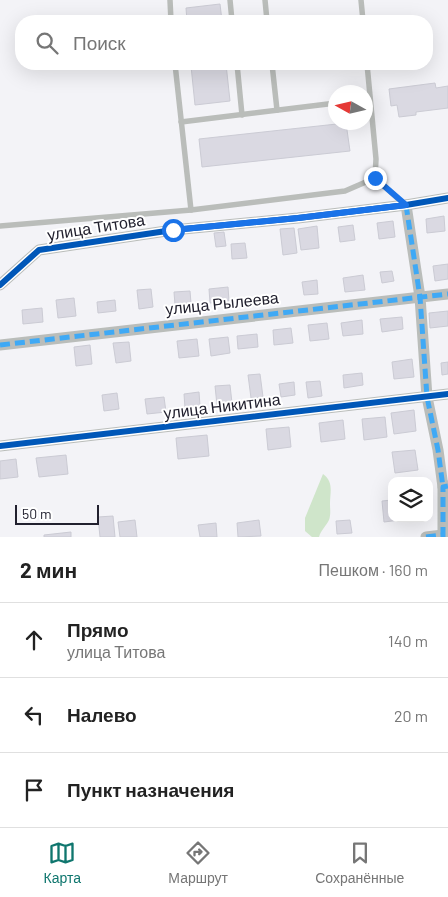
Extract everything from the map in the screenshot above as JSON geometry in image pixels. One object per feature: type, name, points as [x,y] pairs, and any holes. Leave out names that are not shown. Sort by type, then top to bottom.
[{"type":"street","name":"улица Титова","points":[[0,285],[39,250],[173,230],[298,218],[448,198]]},
{"type":"street","points":[[406,205],[420,297],[427,397],[445,487],[443,536],[426,537]]},
{"type":"street","name":"улица Рылеева","points":[[0,345],[448,294]]},
{"type":"street","name":"улица Никитина","points":[[0,446],[81,435],[448,394]]},
{"type":"lane","points":[[170,0],[171,15]]},
{"type":"lane","points":[[230,0],[231,15]]},
{"type":"lane","points":[[265,0],[266,15]]},
{"type":"lane","points":[[361,0],[362,15]]},
{"type":"lane","points":[[175,70],[191,210]]},
{"type":"lane","points":[[237,70],[242,115]]},
{"type":"lane","points":[[273,70],[277,110]]},
{"type":"lane","points":[[367,70],[368,85]]},
{"type":"lane","points":[[181,122],[328,104]]},
{"type":"lane","points":[[372,130],[376,159],[375,178]]},
{"type":"lane","points":[[375,178],[406,205]]},
{"type":"lane","points":[[0,226],[191,210],[345,190],[375,178]]},
{"type":"green space","points":[[323,474],[330,484],[330,516],[319,537],[312,537],[305,531],[305,518]]},
{"type":"building","points":[[220,4],[221,15],[187,15],[186,8]]},
{"type":"building","points":[[191,70],[227,70],[230,101],[195,105]]},
{"type":"building","points":[[435,83],[436,88],[448,86],[448,108],[416,112],[416,115],[399,117],[397,105],[391,106],[389,89]]},
{"type":"building","points":[[328,125],[328,130],[347,130],[350,151],[202,167],[199,139]]},
{"type":"building","points":[[444,216],[445,231],[427,233],[426,219]]},
{"type":"building","points":[[393,221],[395,237],[379,239],[377,223]]},
{"type":"building","points":[[353,225],[355,240],[340,242],[338,227]]},
{"type":"building","points":[[317,226],[319,248],[301,250],[298,229]]},
{"type":"building","points":[[294,228],[297,253],[283,255],[280,229]]},
{"type":"building","points":[[224,232],[226,246],[216,247],[214,233]]},
{"type":"building","points":[[245,243],[247,258],[232,259],[231,244]]},
{"type":"building","points":[[448,264],[448,279],[435,281],[433,266]]},
{"type":"building","points":[[392,271],[394,281],[382,283],[380,272]]},
{"type":"building","points":[[363,275],[365,290],[345,292],[343,278]]},
{"type":"building","points":[[317,280],[318,294],[304,295],[302,282]]},
{"type":"building","points":[[228,287],[229,301],[210,303],[209,289]]},
{"type":"building","points":[[151,289],[153,307],[139,309],[137,290]]},
{"type":"building","points":[[190,291],[191,303],[175,305],[174,292]]},
{"type":"building","points":[[74,298],[76,316],[58,318],[56,300]]},
{"type":"building","points":[[115,300],[116,311],[98,313],[97,302]]},
{"type":"building","points":[[42,308],[43,322],[23,324],[22,310]]},
{"type":"building","points":[[448,311],[448,326],[430,328],[429,313]]},
{"type":"building","points":[[402,317],[403,329],[382,332],[380,319]]},
{"type":"building","points":[[362,320],[363,334],[343,336],[341,323]]},
{"type":"building","points":[[327,323],[329,339],[310,341],[308,325]]},
{"type":"building","points":[[291,328],[293,343],[274,345],[273,330]]},
{"type":"building","points":[[257,334],[258,347],[238,349],[237,336]]},
{"type":"building","points":[[228,337],[230,353],[211,356],[209,339]]},
{"type":"building","points":[[197,339],[199,356],[179,358],[177,341]]},
{"type":"building","points":[[129,342],[131,361],[116,363],[113,343]]},
{"type":"building","points":[[90,345],[92,364],[76,366],[74,347]]},
{"type":"building","points":[[412,359],[414,377],[394,379],[392,362]]},
{"type":"building","points":[[448,362],[448,374],[442,375],[441,363]]},
{"type":"building","points":[[362,373],[363,385],[344,388],[343,375]]},
{"type":"building","points":[[260,374],[263,397],[251,398],[248,375]]},
{"type":"building","points":[[320,381],[322,396],[308,398],[306,382]]},
{"type":"building","points":[[294,382],[295,395],[281,397],[279,384]]},
{"type":"building","points":[[230,385],[232,403],[217,405],[215,386]]},
{"type":"building","points":[[199,392],[200,406],[185,408],[184,394]]},
{"type":"building","points":[[117,393],[119,409],[104,411],[102,395]]},
{"type":"building","points":[[164,397],[166,412],[147,414],[145,399]]},
{"type":"building","points":[[414,410],[416,431],[394,434],[391,413]]},
{"type":"building","points":[[385,417],[387,437],[364,440],[362,419]]},
{"type":"building","points":[[343,420],[345,439],[321,442],[319,423]]},
{"type":"building","points":[[289,427],[291,447],[268,450],[266,429]]},
{"type":"building","points":[[207,435],[209,456],[178,459],[176,438]]},
{"type":"building","points":[[415,450],[418,470],[395,473],[392,452]]},
{"type":"building","points":[[66,455],[68,474],[39,477],[36,458]]},
{"type":"building","points":[[16,459],[18,477],[0,479],[0,461]]},
{"type":"building","points":[[388,500],[388,522],[384,522],[382,501]]},
{"type":"building","points":[[113,516],[115,537],[100,537],[98,517]]},
{"type":"building","points":[[135,520],[137,537],[120,537],[118,522]]},
{"type":"building","points":[[259,520],[261,536],[238,537],[237,523]]},
{"type":"building","points":[[350,520],[352,533],[337,534],[336,521]]},
{"type":"building","points":[[216,523],[217,537],[200,537],[198,525]]},
{"type":"building","points":[[71,532],[71,537],[44,537],[44,535]]},
{"type":"marked path","points":[[406,205],[420,297],[427,397],[438,450],[443,487]]},
{"type":"marked path","points":[[0,345],[448,294]]},
{"type":"marked path","points":[[443,537],[443,487],[448,486]]},
{"type":"marked path","points":[[426,537],[443,535]]},
{"type":"cycle path","points":[[0,285],[39,250],[173,230],[298,218],[448,198]]},
{"type":"cycle path","points":[[0,446],[448,394]]},
{"type":"route","points":[[173,230],[406,205],[375,178]]}]
